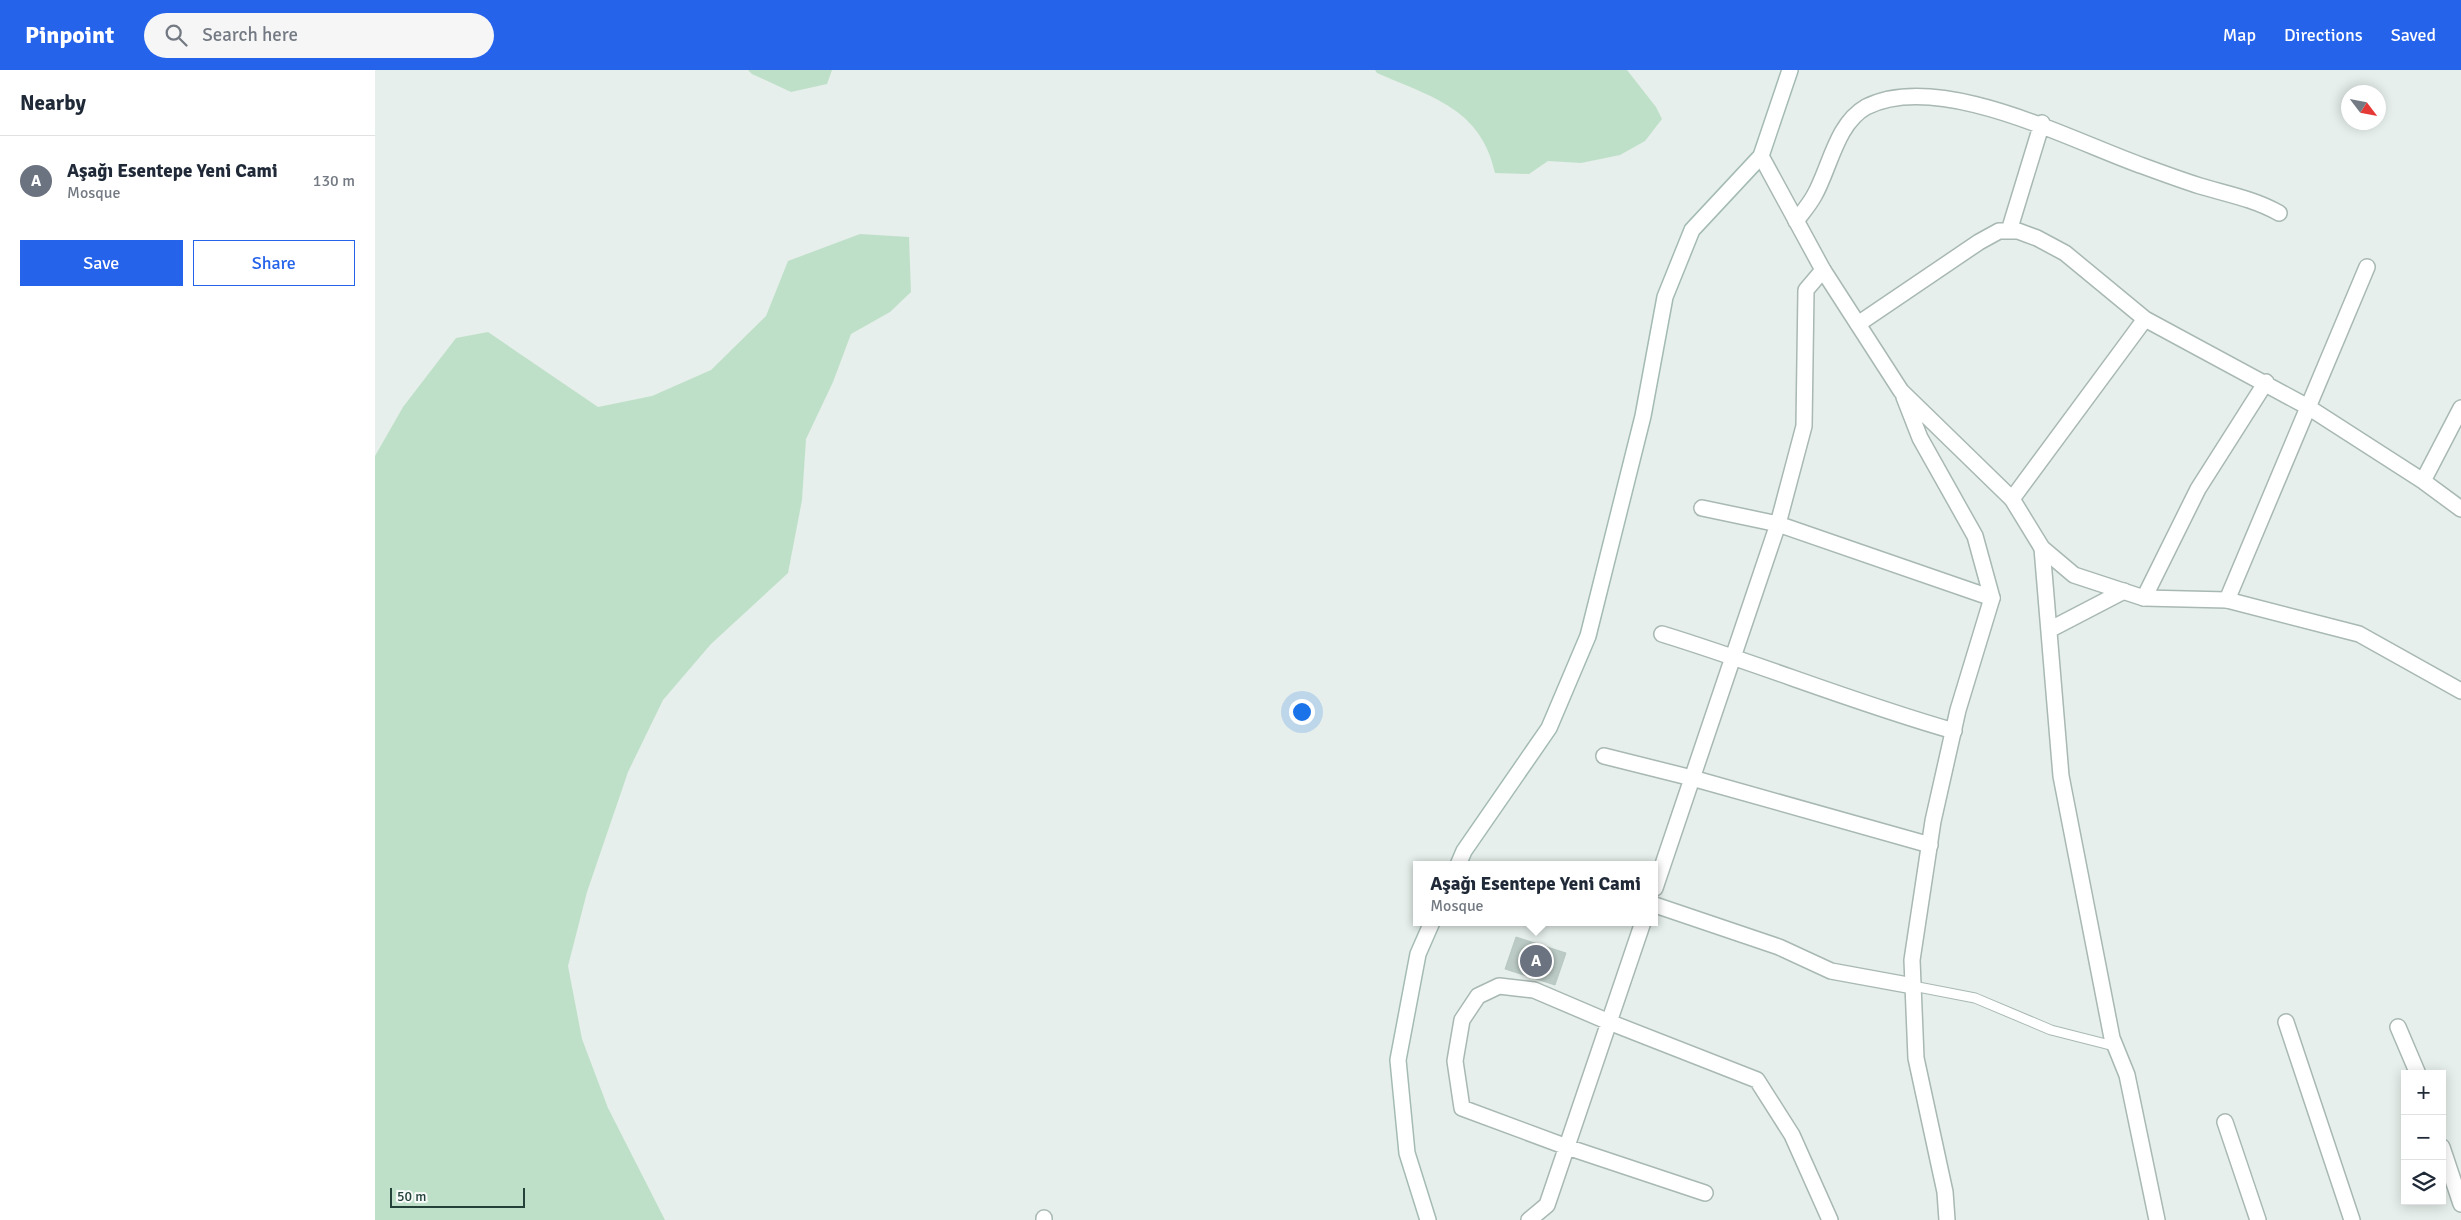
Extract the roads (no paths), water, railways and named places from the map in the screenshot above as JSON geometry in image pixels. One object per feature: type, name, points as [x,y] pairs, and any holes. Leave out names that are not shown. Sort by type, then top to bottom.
[{"type":"street","points":[[1460,861],[1464,851],[1549,728],[1588,636],[1643,416],[1665,297],[1692,230],[1761,156],[1790,70]]},
{"type":"street","points":[[1796,221],[1813,198],[1841,135],[1854,115],[1868,106],[1893,97],[1919,95],[1950,97],[1999,107],[2042,123],[2104,152],[2199,186],[2264,205],[2279,213]]},
{"type":"street","points":[[2009,231],[2042,123]]},
{"type":"street","points":[[1761,156],[1823,270],[1901,392],[1920,438],[1975,536],[1992,598],[1954,731],[1930,845],[1912,960],[1916,1058],[1945,1192],[1947,1220]]},
{"type":"street","points":[[1858,324],[1979,242],[1999,231],[2017,231],[2037,238],[2065,252],[2145,319],[2266,382],[2308,407],[2423,481],[2461,509]]},
{"type":"street","points":[[2227,600],[2367,266]]},
{"type":"street","points":[[1658,879],[1778,524],[1803,426],[1806,290],[1823,270]]},
{"type":"street","points":[[2012,499],[2145,319]]},
{"type":"street","points":[[2144,598],[2198,489],[2266,382]]},
{"type":"street","points":[[1901,392],[2012,499],[2042,548],[2074,575],[2144,598],[2227,600],[2359,634],[2461,691]]},
{"type":"street","points":[[2423,481],[2461,408]]},
{"type":"street","points":[[1702,508],[1778,524],[1992,598]]},
{"type":"street","points":[[2042,548],[2061,776],[2115,1046],[2127,1075],[2157,1220]]},
{"type":"street","points":[[2049,630],[2124,591]]},
{"type":"street","points":[[1662,634],[1733,656],[1891,713],[1954,731]]},
{"type":"street","points":[[1604,756],[1692,778],[1930,845]]},
{"type":"street","points":[[1658,906],[1779,947],[1831,971],[1913,986]]},
{"type":"street","points":[[1428,1220],[1407,1153],[1398,1060],[1418,954],[1430,926]]},
{"type":"street","points":[[1529,1220],[1547,1205],[1642,926]]},
{"type":"street","points":[[1705,1193],[1567,1147],[1462,1108],[1455,1061],[1462,1020],[1478,996],[1499,986],[1535,990],[1609,1022],[1757,1080],[1792,1135],[1830,1220]]},
{"type":"street","points":[[2286,1022],[2352,1220]]},
{"type":"street","points":[[2398,1027],[2416,1070]]},
{"type":"street","points":[[2225,1122],[2258,1220]]},
{"type":"street","points":[[2446,1159],[2461,1204]]},
{"type":"lane","points":[[1913,986],[1975,998],[2051,1030],[2115,1046]]},
{"type":"place","name":"Aşağı Esentepe Yeni Cami","points":[[1536,961]]}]
